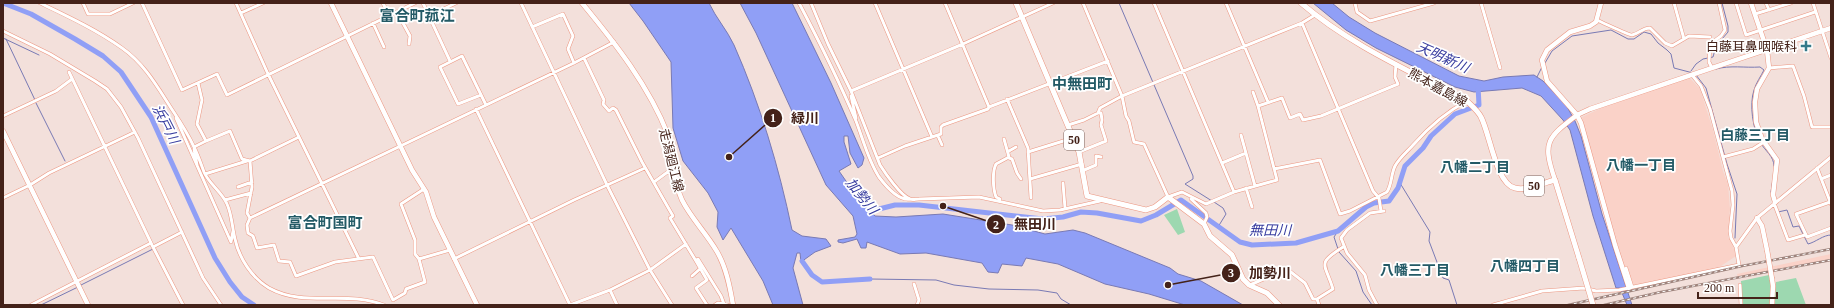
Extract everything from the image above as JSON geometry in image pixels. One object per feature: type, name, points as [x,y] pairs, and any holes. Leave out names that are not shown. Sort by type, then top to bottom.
[{"type":"main road","name":"50","points":[[1016,3],[1079,152],[1087,196],[1146,210],[1155,207],[1170,198]]},
{"type":"main road","name":"熊本嘉島線","points":[[1300,3],[1348,38],[1467,101],[1479,114],[1502,176],[1511,187],[1520,189],[1555,180]]},
{"type":"main road","name":"50","points":[[1555,180],[1593,305]]},
{"type":"main road","points":[[1170,198],[1204,224],[1210,236],[1232,255],[1243,279],[1249,285],[1267,292],[1279,305]]},
{"type":"street","points":[[40,3],[99,33],[122,48],[138,61],[155,82],[183,124],[194,146],[205,174],[225,200],[230,214],[235,241],[253,275],[268,287],[283,294],[314,299],[360,298],[384,305]]},
{"type":"street","points":[[83,3],[88,14],[110,14],[133,3]]},
{"type":"street","points":[[142,3],[182,90],[217,74],[227,95],[415,3]]},
{"type":"street","points":[[236,3],[268,74],[359,259]]},
{"type":"street","points":[[241,14],[263,3]]},
{"type":"street","points":[[331,3],[400,146],[424,190],[434,217],[476,305]]},
{"type":"street","points":[[383,3],[389,16]]},
{"type":"street","points":[[423,3],[450,61]]},
{"type":"street","points":[[429,16],[456,3]]},
{"type":"street","points":[[521,3],[607,185],[650,270],[672,305]]},
{"type":"street","name":"走潟廻江線","points":[[582,3],[614,42],[637,77],[663,123],[672,148],[677,187],[682,201],[718,254],[729,283],[733,305]]},
{"type":"street","points":[[799,3],[855,120],[878,175],[889,188],[904,199],[979,197],[1043,211],[1102,200]]},
{"type":"street","points":[[812,3],[828,44],[851,92],[880,165],[887,176],[901,192],[910,199]]},
{"type":"street","points":[[875,3],[932,137]]},
{"type":"street","points":[[946,3],[989,107]]},
{"type":"street","points":[[851,92],[963,44],[1053,3]]},
{"type":"street","points":[[1083,3],[1122,96],[1134,142],[1144,144],[1170,198],[1180,192],[1206,204],[1234,192],[1277,180],[1253,92]]},
{"type":"street","points":[[1154,3],[1234,192]]},
{"type":"street","points":[[1226,3],[1268,102]]},
{"type":"street","points":[[1355,3],[1357,12],[1370,21],[1434,3]]},
{"type":"street","points":[[1481,3],[1500,68]]},
{"type":"street","points":[[1601,3],[1597,20],[1590,26],[1570,32],[1552,46],[1543,55],[1542,64],[1546,78],[1581,123],[1625,277],[1630,288]]},
{"type":"street","points":[[1674,3],[1684,39]]},
{"type":"street","points":[[1712,68],[1708,62],[1710,44],[1721,36],[1724,30],[1719,3]]},
{"type":"street","points":[[1736,3],[1746,35],[1815,12]]},
{"type":"street","points":[[1751,3],[1767,50],[1769,68],[1757,89],[1755,102],[1758,131],[1777,160],[1773,195],[1788,240],[1793,240],[1805,235],[1807,237],[1831,228]]},
{"type":"street","points":[[1766,3],[1769,10]]},
{"type":"street","points":[[1755,14],[1791,3]]},
{"type":"street","points":[[1813,3],[1821,32],[1831,58]]},
{"type":"street","points":[[397,12],[410,36],[409,44]]},
{"type":"street","points":[[532,27],[563,14],[573,36],[568,49],[574,63]]},
{"type":"street","points":[[1067,125],[1084,120],[1098,113],[1100,108],[1122,96],[1244,47],[1315,15]]},
{"type":"street","points":[[1597,20],[1606,25],[1622,30],[1629,35],[1646,28],[1650,28],[1665,43],[1672,46],[1689,36],[1710,37]]},
{"type":"street","points":[[1302,22],[1373,191],[1380,199],[1382,211],[1370,212],[1347,230],[1341,238],[1343,247],[1365,275],[1369,290],[1377,305]]},
{"type":"street","points":[[373,23],[384,47]]},
{"type":"street","points":[[1555,180],[1549,162],[1548,146],[1555,132],[1576,116],[1831,28]]},
{"type":"street","points":[[3,31],[50,54],[107,89],[121,107],[135,132],[204,278],[221,305]]},
{"type":"street","points":[[424,190],[401,204],[414,240],[415,254],[419,259],[425,282],[406,289],[405,293],[392,300],[372,257],[335,262],[296,276],[290,262],[280,261],[274,245],[257,248],[253,236],[248,233],[247,225],[250,218],[574,63],[614,42]]},
{"type":"street","points":[[1826,47],[1831,45]]},
{"type":"street","points":[[481,95],[462,104],[456,102],[440,68],[441,66],[462,56],[486,105]]},
{"type":"street","points":[[584,58],[604,100],[603,104],[609,111],[613,108],[616,110],[645,168],[673,216],[670,218],[707,280],[696,288],[707,305]]},
{"type":"street","points":[[878,158],[905,146],[938,136],[941,134],[941,127],[943,125],[988,109],[989,107],[1006,99],[1108,61]]},
{"type":"street","points":[[1258,106],[1282,98],[1290,118],[1300,114],[1303,120],[1322,116],[1398,84],[1395,77],[1396,64]]},
{"type":"street","points":[[1769,68],[1793,66],[1796,69],[1812,127],[1831,127]]},
{"type":"street","points":[[69,72],[156,254],[183,305]]},
{"type":"street","points":[[1493,305],[1554,289],[1584,288],[1596,291],[1619,290],[1739,265],[1736,247],[1731,238],[1730,231],[1733,204],[1732,191],[1710,110],[1701,86],[1692,75]]},
{"type":"street","points":[[3,116],[56,91],[72,79]]},
{"type":"street","points":[[198,83],[202,100],[197,124],[206,141]]},
{"type":"street","points":[[851,92],[855,120]]},
{"type":"street","points":[[1006,99],[1026,141],[1031,198]]},
{"type":"street","points":[[1274,170],[1320,160],[1340,214],[1350,211],[1362,204],[1380,199],[1390,187],[1393,172],[1399,160],[1421,136],[1441,118],[1451,110],[1467,101]]},
{"type":"street","points":[[476,110],[570,305],[610,290],[650,270],[686,244]]},
{"type":"street","points":[[174,112],[231,242],[233,229]]},
{"type":"street","points":[[1079,152],[1106,141],[1101,125],[1100,113],[1098,113]]},
{"type":"street","points":[[3,131],[88,305]]},
{"type":"street","points":[[194,146],[230,131],[242,159],[249,161]]},
{"type":"street","points":[[3,198],[30,185],[49,173],[135,132]]},
{"type":"street","points":[[1241,135],[1255,186]]},
{"type":"street","points":[[938,136],[942,145]]},
{"type":"street","points":[[205,174],[249,161],[299,137]]},
{"type":"street","points":[[1028,152],[1073,138]]},
{"type":"street","points":[[1004,139],[1009,158],[1012,159],[1016,173],[1021,179]]},
{"type":"street","points":[[1723,157],[1753,149],[1764,142]]},
{"type":"street","points":[[194,146],[197,166]]},
{"type":"street","points":[[1008,151],[1016,147]]},
{"type":"street","points":[[1222,163],[1246,153]]},
{"type":"street","points":[[1082,171],[1096,165],[1096,156],[1101,157]]},
{"type":"street","points":[[1736,247],[1757,218],[1831,157]]},
{"type":"street","points":[[1008,203],[996,197],[994,193],[994,171],[996,164],[1009,158]]},
{"type":"street","points":[[249,161],[252,182],[247,213],[250,218]]},
{"type":"street","points":[[1030,179],[1082,164]]},
{"type":"street","points":[[454,259],[530,221],[645,168]]},
{"type":"street","points":[[1805,235],[1796,214],[1831,203],[1817,168]]},
{"type":"street","points":[[654,182],[669,171],[677,187]]},
{"type":"street","points":[[1822,179],[1831,175]]},
{"type":"street","points":[[238,187],[252,182]]},
{"type":"street","points":[[1062,183],[1065,208]]},
{"type":"street","points":[[1246,188],[1252,207]]},
{"type":"street","points":[[1826,192],[1831,190]]},
{"type":"street","points":[[225,200],[251,193]]},
{"type":"street","points":[[1185,194],[1206,213],[1204,224]]},
{"type":"street","points":[[1757,218],[1762,226],[1774,286],[1772,305]]},
{"type":"street","points":[[31,305],[78,285],[152,245],[182,232]]},
{"type":"street","points":[[1317,299],[1333,289],[1325,271],[1326,261],[1329,255],[1343,247]]},
{"type":"street","points":[[419,259],[450,250]]},
{"type":"street","points":[[696,261],[698,258],[722,296],[724,304]]},
{"type":"street","points":[[692,276],[701,268]]},
{"type":"street","points":[[1625,277],[1626,268],[1630,288]]},
{"type":"street","points":[[1249,285],[1287,269],[1304,284],[1313,299],[1317,299]]},
{"type":"street","points":[[914,284],[919,300],[917,305]]},
{"type":"street","points":[[1740,285],[1741,305]]},
{"type":"street","points":[[610,290],[617,305]]},
{"type":"street","points":[[1317,299],[1319,305]]},
{"type":"street","points":[[715,305],[728,305]]},
{"type":"shaded area","points":[[1689,77],[1700,89],[1728,184],[1730,209],[1728,237],[1732,243],[1736,256],[1718,268],[1629,286],[1590,153],[1582,117],[1614,102]]},
{"type":"shaded area","points":[[1831,254],[1831,259],[1738,277],[1737,274]]},
{"type":"green space","points":[[1177,209],[1185,232],[1178,235],[1164,215]]},
{"type":"green space","points":[[1769,275],[1772,286],[1770,305],[1742,305],[1741,281]]},
{"type":"green space","points":[[1796,278],[1806,305],[1774,305],[1776,282]]},
{"type":"water","points":[[629,3],[709,3],[734,45],[768,136],[792,230],[802,236],[826,239],[831,246],[815,252],[801,262],[800,253],[797,253],[793,268],[803,305],[773,305],[763,281],[731,228],[723,240],[717,227],[718,212],[708,193],[683,161],[673,128],[671,62]]},
{"type":"water","points":[[740,3],[792,3],[831,83],[864,158],[862,165],[858,168],[850,153],[848,136],[844,136],[844,142],[851,164],[839,171],[855,194],[875,216],[896,217],[943,214],[1012,225],[1045,234],[1073,230],[1085,233],[1170,268],[1178,274],[1201,281],[1243,305],[1185,305],[1149,294],[1105,284],[1058,264],[1026,258],[1022,266],[1002,264],[998,273],[988,272],[982,263],[926,253],[900,254],[867,242],[866,248],[861,248],[857,239],[843,243],[838,242],[838,240],[855,237],[857,234],[853,216],[826,185],[756,33]]},
{"type":"water","points":[[1313,3],[1332,3],[1349,17],[1375,33],[1459,76],[1484,81],[1503,77],[1534,75],[1543,81],[1566,105],[1581,136],[1602,214],[1632,305],[1627,305],[1620,288],[1616,288],[1593,216],[1570,130],[1541,96],[1522,88],[1474,92],[1455,87],[1376,48],[1346,30]]},
{"type":"waterway","name":"浜戸川","points":[[3,3],[31,14],[75,39],[103,56],[121,72],[151,117],[215,258],[230,282],[242,297],[254,305]]},
{"type":"waterway","points":[[1119,3],[1193,176],[1193,179],[1185,184],[1212,201]]},
{"type":"waterway","points":[[1691,71],[1696,64],[1703,59],[1713,57],[1716,46],[1728,32],[1728,26],[1722,3]]},
{"type":"waterway","points":[[1545,63],[1552,51],[1572,36],[1611,30],[1628,39],[1634,39],[1644,32],[1651,34],[1658,43],[1671,54],[1674,68],[1693,73]]},
{"type":"waterway","points":[[3,38],[39,55]]},
{"type":"waterway","points":[[6,39],[35,100]]},
{"type":"waterway","points":[[1537,77],[1542,67]]},
{"type":"waterway","points":[[1716,69],[1732,67],[1760,67],[1764,70],[1754,90],[1752,117],[1760,142],[1771,156],[1774,166]]},
{"type":"waterway","points":[[1696,75],[1706,88],[1737,194],[1735,238]]},
{"type":"waterway","name":"無田川","points":[[863,213],[895,205],[919,205],[1043,219],[1063,217],[1081,212],[1097,213],[1141,221],[1156,215],[1181,200],[1240,242],[1252,245],[1296,243],[1338,231],[1366,207],[1374,203],[1389,201],[1398,188],[1405,166],[1423,148],[1431,136],[1455,114],[1479,105],[1478,86]]},
{"type":"waterway","points":[[36,103],[65,161]]},
{"type":"waterway","points":[[1771,192],[1773,179]]},
{"type":"waterway","points":[[1400,183],[1430,232],[1429,241],[1443,278],[1449,280],[1457,305]]},
{"type":"waterway","points":[[1214,202],[1223,208],[1226,214],[1218,227]]},
{"type":"waterway","points":[[1778,212],[1787,210],[1793,227],[1799,226],[1808,244],[1825,236],[1831,235]]},
{"type":"waterway","points":[[1338,231],[1334,237],[1338,249]]},
{"type":"waterway","points":[[81,285],[153,249]]},
{"type":"waterway","points":[[1339,252],[1356,271],[1363,292],[1372,305]]},
{"type":"waterway","points":[[802,261],[812,275],[822,282],[870,279]]},
{"type":"waterway","points":[[870,279],[936,280],[954,285],[989,289],[1038,290],[1057,293],[1061,299],[1071,305]]},
{"type":"waterway","points":[[41,305],[78,287]]},
{"type":"railway","points":[[1568,305],[1742,266],[1831,249]]},
{"type":"railway","points":[[1604,305],[1661,292],[1831,260]]},
{"type":"place","name":"白藤耳鼻咽喉科","points":[[1806,46]]},
{"type":"place","name":"緑川","points":[[729,157]]},
{"type":"place","name":"無田川","points":[[943,206]]},
{"type":"place","name":"加勢川","points":[[1168,285]]},
{"type":"district","name":"富合町菰江","points":[[417,16]]},
{"type":"district","name":"中無田町","points":[[1082,84]]},
{"type":"district","name":"白藤三丁目","points":[[1755,135]]},
{"type":"district","name":"八幡一丁目","points":[[1641,165]]},
{"type":"district","name":"八幡二丁目","points":[[1475,167]]},
{"type":"district","name":"富合町国町","points":[[325,223]]},
{"type":"district","name":"八幡四丁目","points":[[1525,266]]},
{"type":"district","name":"八幡三丁目","points":[[1415,270]]},
{"type":"water label","name":"天明新川","points":[[1443,57]]}]
